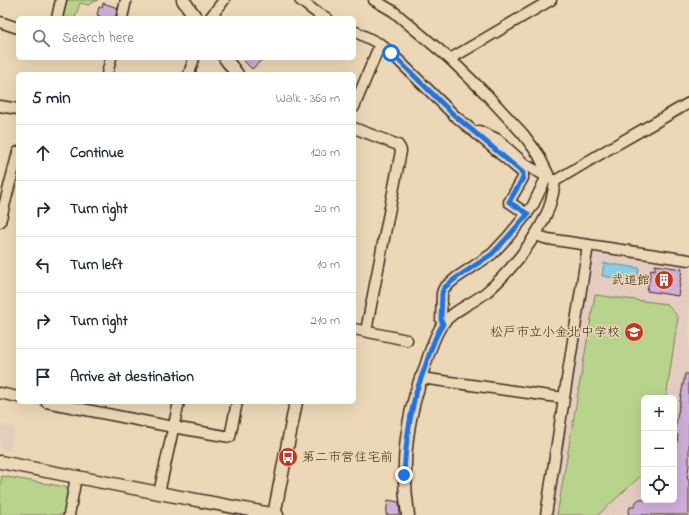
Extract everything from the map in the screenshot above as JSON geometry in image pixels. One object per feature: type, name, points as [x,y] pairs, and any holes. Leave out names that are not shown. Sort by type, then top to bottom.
[{"type":"street","points":[[58,16],[62,0]]},
{"type":"street","points":[[122,16],[126,0]]},
{"type":"street","points":[[184,0],[195,16]]},
{"type":"street","points":[[212,16],[224,0]]},
{"type":"street","points":[[300,0],[323,16]]},
{"type":"street","points":[[374,0],[393,11],[450,58],[486,94],[538,154],[551,178],[553,194],[549,208],[536,235],[515,262],[494,286],[452,316],[438,331],[421,378],[408,433],[404,475],[408,515]]},
{"type":"street","points":[[450,58],[550,0]]},
{"type":"street","points":[[0,22],[16,27]]},
{"type":"street","points":[[356,32],[380,44],[391,53],[454,115],[523,173],[523,178],[509,202],[528,214]]},
{"type":"street","points":[[356,102],[380,44]]},
{"type":"street","points":[[108,72],[110,60]]},
{"type":"street","points":[[190,72],[193,60]]},
{"type":"street","points":[[226,60],[236,72]]},
{"type":"street","points":[[443,324],[441,320],[442,293],[444,288],[456,278],[492,254],[528,214],[551,178],[607,150],[689,103]]},
{"type":"street","points":[[0,106],[16,109]]},
{"type":"street","points":[[467,125],[497,139],[526,165],[551,178]]},
{"type":"street","points":[[356,129],[398,145],[401,151],[366,331]]},
{"type":"street","points":[[0,222],[16,160]]},
{"type":"street","points":[[536,235],[548,239],[689,260]]},
{"type":"street","points":[[546,515],[588,244]]},
{"type":"street","points":[[356,329],[407,340]]},
{"type":"street","points":[[421,378],[564,398]]},
{"type":"street","points":[[0,393],[16,397]]},
{"type":"street","points":[[56,404],[230,437],[237,404]]},
{"type":"street","points":[[159,493],[179,404]]},
{"type":"street","points":[[0,462],[275,515],[296,404]]},
{"type":"street","points":[[69,515],[76,477]]},
{"type":"shaded area","name":"松戸市立小金北中学校","points":[[591,253],[689,267],[689,515],[551,515]]},
{"type":"shaded area","points":[[0,425],[15,428],[10,451],[0,449]]},
{"type":"green space","points":[[67,0],[98,0],[88,5],[80,3],[76,16],[63,16]]},
{"type":"green space","points":[[595,295],[667,304],[678,317],[666,395],[641,395],[641,476],[598,515],[557,515]]},
{"type":"green space","points":[[2,476],[66,487],[69,494],[65,515],[0,515],[0,488]]},
{"type":"water","points":[[604,263],[639,268],[637,281],[602,276]]},
{"type":"building","points":[[103,3],[118,8],[116,16],[97,15],[99,7],[102,8]]},
{"type":"building","points":[[243,60],[262,60],[252,69]]},
{"type":"building","name":"武道館","points":[[655,265],[682,269],[678,296],[647,291],[651,269],[655,270]]},
{"type":"building","points":[[685,374],[689,374],[689,465],[687,479],[689,479],[689,515],[628,515],[630,507],[634,507],[639,499],[641,499],[641,503],[677,503],[677,418]]},
{"type":"building","points":[[388,500],[399,502],[400,515],[386,515]]},
{"type":"place","name":"武道館","points":[[664,280]]},
{"type":"place","name":"松戸市立小金北中学校","points":[[634,332]]},
{"type":"place","name":"第二市営住宅前","points":[[288,457]]},
{"type":"route","points":[[391,53],[454,115],[523,173],[523,178],[509,202],[528,214],[492,254],[456,278],[444,288],[442,293],[441,320],[443,324],[432,345],[416,395],[408,433],[404,475]]}]
